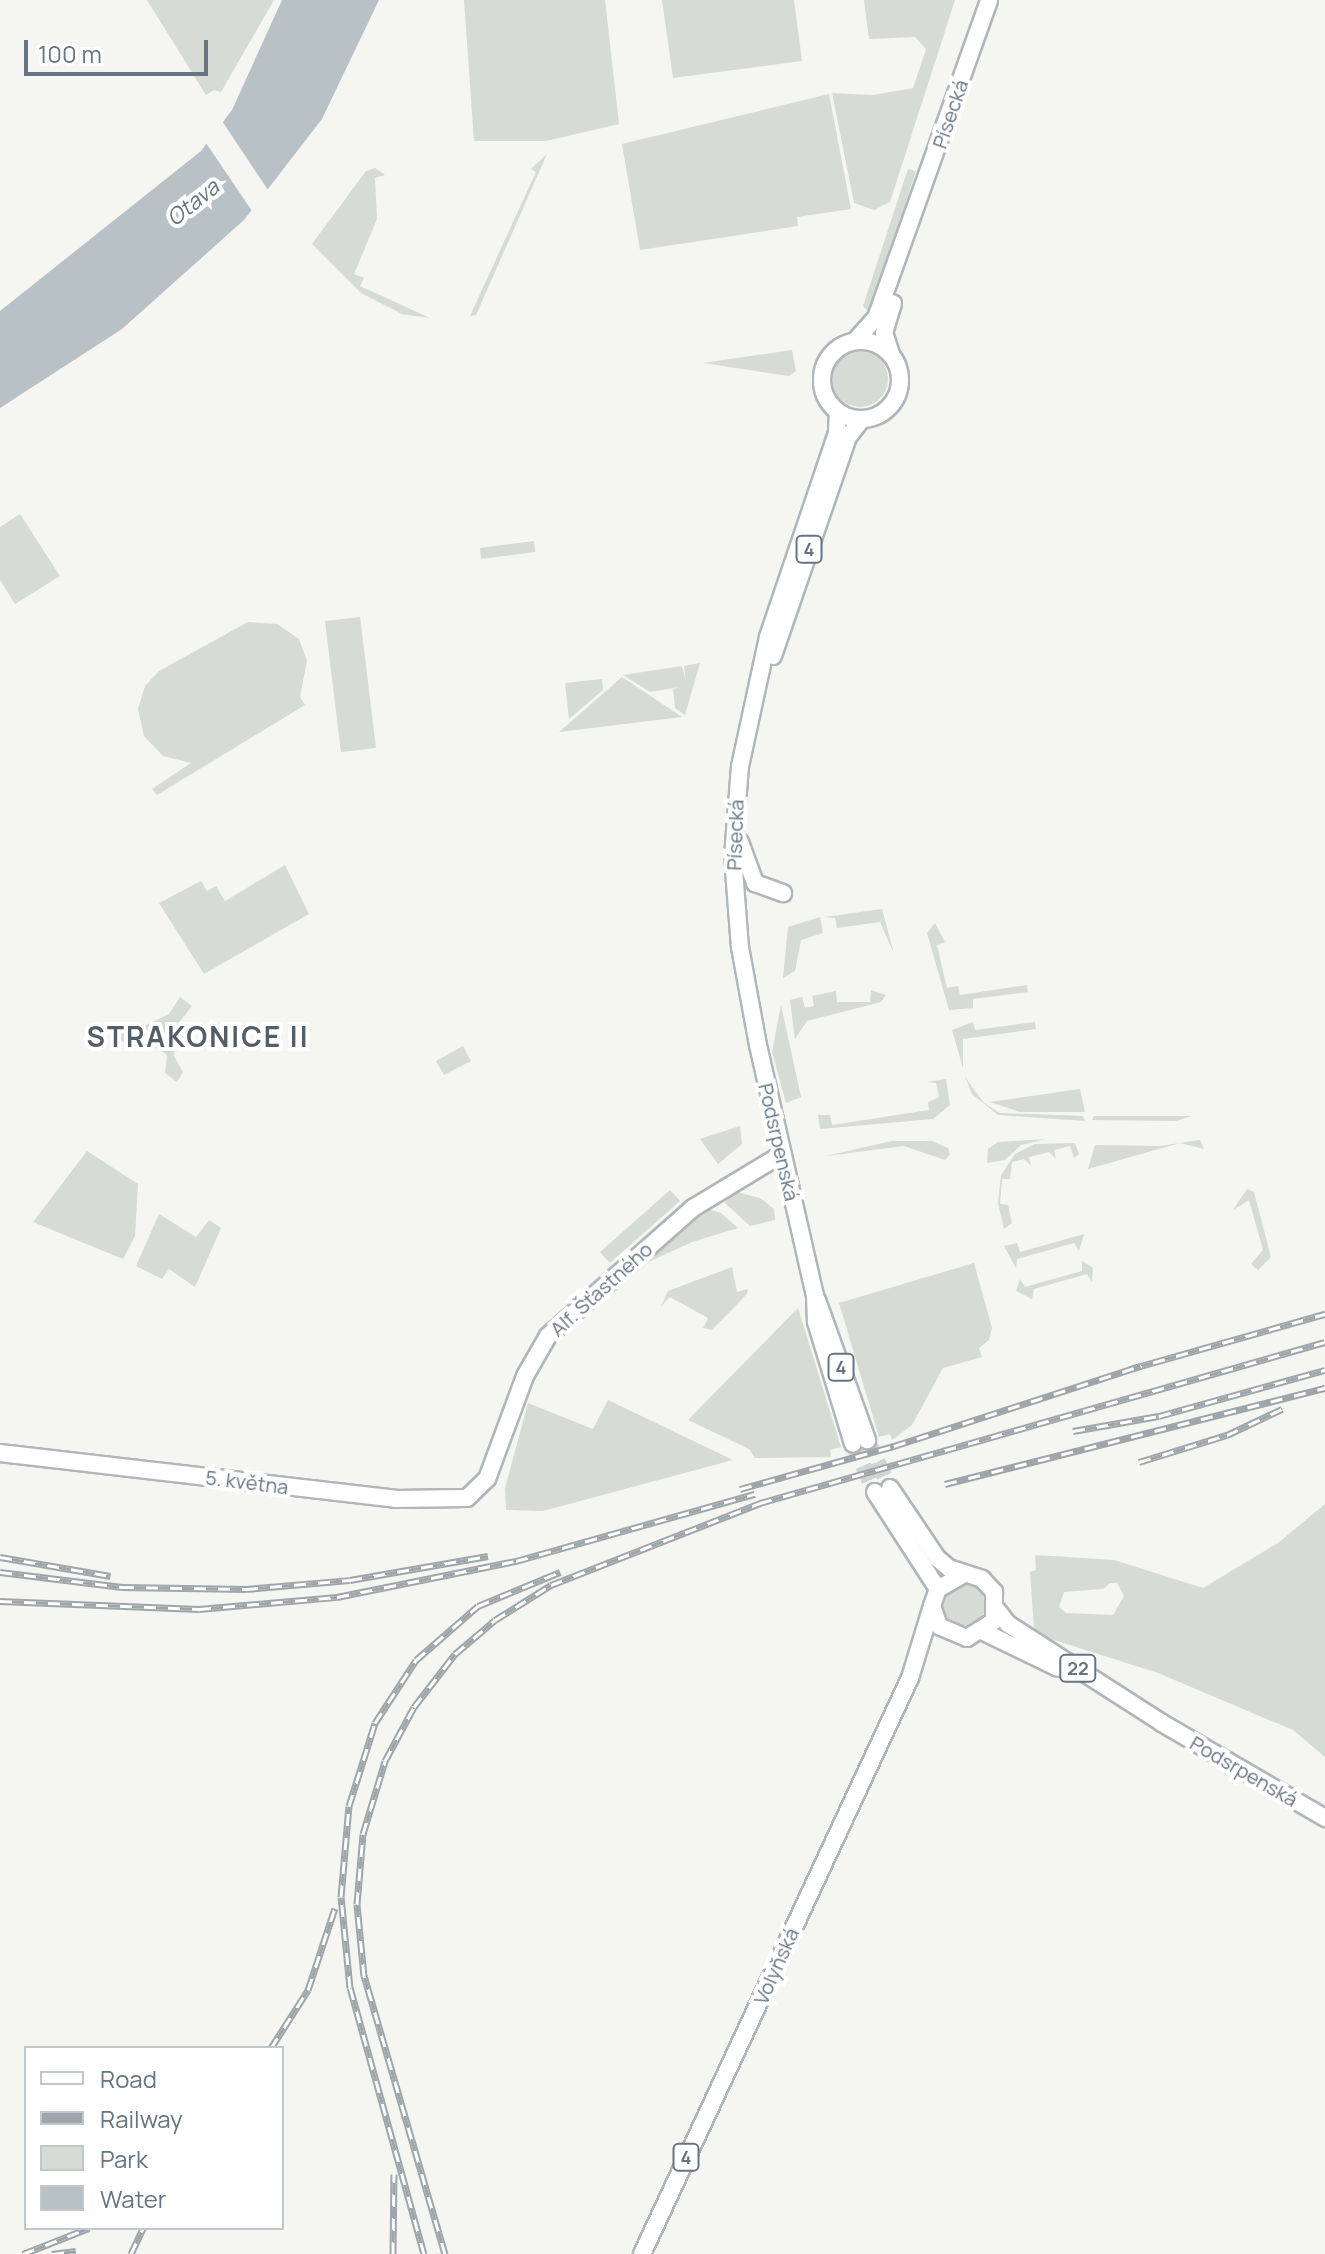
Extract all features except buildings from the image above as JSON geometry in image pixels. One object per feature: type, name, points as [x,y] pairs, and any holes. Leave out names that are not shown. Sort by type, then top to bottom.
[{"type":"main road","name":"Písecká","points":[[855,341],[872,328],[911,228],[989,0]]},
{"type":"main road","name":"Písecká","points":[[893,358],[884,333],[911,228]]},
{"type":"main road","points":[[862,419],[838,412],[824,393],[822,374],[836,349],[855,341],[877,344],[893,358]]},
{"type":"main road","name":"4","points":[[862,419],[887,409],[897,394],[900,376],[893,358]]},
{"type":"main road","name":"Písecká","points":[[747,988],[734,886],[735,811],[768,637],[837,433],[838,412]]},
{"type":"main road","name":"Písecká","points":[[760,683],[848,437],[862,419]]},
{"type":"main road","points":[[735,811],[745,866],[767,891],[783,893]]},
{"type":"main road","name":"Podsrpenská","points":[[747,988],[815,1295],[826,1363],[860,1442]]},
{"type":"main road","name":"Alf. Šťastného","points":[[487,1479],[525,1376],[548,1336],[693,1208],[782,1154]]},
{"type":"main road","name":"5. května","points":[[0,1453],[425,1501],[467,1498],[487,1479]]},
{"type":"main road","name":"Podsrpenská","points":[[938,1589],[883,1490],[937,1558],[989,1585],[997,1610],[1008,1624],[1162,1723],[1325,1818]]},
{"type":"main road","points":[[938,1589],[964,1574]]},
{"type":"main road","name":"4","points":[[932,1606],[938,1589]]},
{"type":"main road","points":[[932,1606],[939,1626],[955,1637]]},
{"type":"main road","name":"Volyňská","points":[[910,1678],[932,1606]]},
{"type":"main road","points":[[984,1632],[997,1610]]},
{"type":"main road","name":"4","points":[[955,1637],[984,1632]]},
{"type":"main road","name":"Podsrpenská","points":[[984,1632],[1162,1723]]},
{"type":"main road","name":"Volyňská","points":[[642,2254],[910,1678],[933,1642],[955,1637]]},
{"type":"green space","points":[[147,0],[274,0],[221,92],[214,90],[206,95]]},
{"type":"green space","points":[[464,0],[605,0],[619,124],[546,141],[474,141]]},
{"type":"green space","points":[[662,0],[794,0],[802,61],[673,78]]},
{"type":"green space","points":[[864,0],[955,0],[890,202],[874,210],[854,203],[832,93],[873,95],[913,88],[926,49],[915,37],[869,39]]},
{"type":"green space","points":[[829,94],[851,209],[797,217],[798,226],[640,250],[622,144]]},
{"type":"green space","points":[[547,154],[476,315],[470,316],[536,172],[531,169]]},
{"type":"green space","points":[[375,168],[385,175],[375,178],[377,219],[354,274],[364,278],[360,286],[430,318],[402,314],[361,293],[312,244],[366,171]]},
{"type":"green space","points":[[908,169],[916,171],[870,314],[863,306]]},
{"type":"green space","points":[[792,350],[796,371],[789,376],[703,363]]},
{"type":"green space","points":[[860,351],[880,359],[888,379],[880,399],[860,407],[840,399],[832,379],[840,359]]},
{"type":"green space","points":[[20,514],[60,576],[15,604],[0,580],[0,527]]},
{"type":"green space","points":[[534,541],[535,552],[481,559],[480,548]]},
{"type":"green space","points":[[360,617],[376,748],[341,752],[325,621]]},
{"type":"green space","points":[[248,622],[277,624],[299,639],[307,661],[300,697],[305,705],[157,795],[152,789],[191,763],[163,756],[144,736],[138,709],[145,686],[159,671]]},
{"type":"green space","points":[[700,663],[685,715],[675,708],[673,689],[680,687],[650,692],[623,675],[682,666],[686,681],[684,666]]},
{"type":"green space","points":[[622,677],[682,717],[559,732]]},
{"type":"green space","points":[[602,679],[603,690],[569,719],[565,683]]},
{"type":"green space","points":[[285,865],[309,914],[204,974],[159,903],[201,881],[207,891],[216,886],[225,901]]},
{"type":"green space","points":[[882,909],[894,954],[880,922],[837,928],[835,918],[824,917]]},
{"type":"green space","points":[[820,917],[823,933],[801,940],[795,971],[783,978],[788,927]]},
{"type":"green space","points":[[935,923],[945,942],[937,945],[947,988],[958,986],[960,995],[1027,985],[1028,992],[973,999],[973,1008],[949,1010],[927,933]]},
{"type":"green space","points":[[871,990],[886,995],[881,1002],[807,1021],[795,1039],[790,1000],[802,997],[805,1008],[814,1006],[812,996],[836,991],[837,1002],[870,1002]]},
{"type":"green space","points":[[180,997],[192,1006],[178,1024],[174,1056],[183,1072],[177,1082],[165,1073],[167,1055],[155,1047],[165,1039],[164,1032],[156,1032],[151,1044],[139,1036],[123,1042],[112,1035],[120,1026],[138,1029],[169,1014]]},
{"type":"green space","points":[[781,1005],[801,1097],[786,1103],[772,1052]]},
{"type":"green space","points":[[973,1022],[975,1030],[1035,1022],[1036,1029],[963,1039],[963,1068],[952,1030]]},
{"type":"green space","points":[[463,1046],[471,1061],[444,1075],[436,1061]]},
{"type":"green space","points":[[965,1077],[984,1103],[1000,1113],[1083,1116],[1085,1121],[998,1115],[972,1094]]},
{"type":"green space","points":[[946,1079],[950,1105],[933,1119],[820,1129],[818,1115],[830,1115],[832,1125],[929,1110],[928,1102],[939,1097],[936,1083],[927,1082]]},
{"type":"green space","points":[[1080,1089],[1085,1112],[1020,1112],[990,1102]]},
{"type":"green space","points":[[1094,1116],[1192,1116],[1176,1121],[1092,1120]]},
{"type":"green space","points":[[740,1126],[742,1144],[718,1164],[700,1139]]},
{"type":"green space","points":[[1046,1139],[1021,1145],[1005,1160],[987,1163],[988,1149],[998,1142]]},
{"type":"green space","points":[[1200,1140],[1204,1149],[1180,1143]]},
{"type":"green space","points":[[892,1141],[932,1141],[948,1148],[950,1154],[945,1160],[904,1146],[826,1156]]},
{"type":"green space","points":[[1075,1143],[1079,1154],[1074,1158],[1070,1146],[1054,1150],[1056,1159],[1049,1152],[1029,1157],[1031,1166],[1024,1159],[1012,1162],[1010,1179],[1002,1179],[1000,1204],[1008,1205],[1012,1223],[1004,1229],[998,1203],[1001,1175],[1015,1154],[1034,1144]]},
{"type":"green space","points":[[1180,1143],[1088,1169],[1095,1145],[1160,1146]]},
{"type":"green space","points":[[87,1151],[138,1184],[135,1236],[123,1259],[33,1222]]},
{"type":"green space","points":[[1247,1189],[1254,1192],[1271,1257],[1258,1270],[1251,1264],[1263,1250],[1249,1200],[1233,1210]]},
{"type":"green space","points":[[670,1190],[680,1201],[610,1263],[600,1252]]},
{"type":"green space","points":[[733,1191],[760,1198],[774,1209],[775,1220],[750,1226],[725,1203]]},
{"type":"green space","points":[[708,1209],[721,1213],[738,1228],[692,1242],[629,1271]]},
{"type":"green space","points":[[159,1214],[196,1237],[209,1220],[221,1228],[195,1287],[169,1269],[162,1279],[136,1266]]},
{"type":"green space","points":[[1084,1234],[1079,1251],[1074,1243],[1017,1259],[1016,1268],[1004,1246],[1017,1243],[1020,1252]]},
{"type":"green space","points":[[1082,1261],[1093,1268],[1092,1282],[1087,1274],[1034,1289],[1032,1299],[1016,1291],[1020,1279],[1025,1287],[1082,1271]]},
{"type":"green space","points":[[974,1263],[992,1328],[989,1340],[979,1348],[982,1357],[943,1368],[912,1425],[892,1440],[890,1434],[879,1437],[839,1303]]},
{"type":"green space","points":[[732,1267],[737,1292],[748,1289],[747,1294],[712,1330],[703,1328],[708,1318],[670,1297],[661,1306],[668,1291]]},
{"type":"green space","points":[[798,1308],[841,1447],[830,1450],[831,1457],[755,1458],[749,1449],[688,1420]]},
{"type":"green space","points":[[608,1400],[733,1460],[543,1511],[506,1510],[505,1488],[528,1403],[593,1429]]},
{"type":"green space","points":[[1325,1504],[1325,1757],[1293,1730],[1158,1673],[1051,1639],[1034,1628],[1030,1572],[1036,1570],[1035,1555],[1114,1560],[1203,1588],[1278,1543]],"holes":[[[1110,1583],[1117,1583],[1124,1596],[1113,1615],[1066,1613],[1059,1607],[1064,1592],[1103,1589]]]},
{"type":"green space","points":[[963,1584],[979,1590],[985,1606],[979,1622],[963,1628],[947,1622],[941,1606],[947,1590]]},
{"type":"water","name":"Otava","points":[[282,0],[379,0],[322,119],[244,220],[122,329],[0,408],[0,311],[201,151],[232,110]]},
{"type":"pier","points":[[220,118],[270,193],[254,214],[204,140]]},
{"type":"tunnel","points":[[867,1440],[890,1488]]},
{"type":"tunnel","points":[[853,1444],[875,1492]]},
{"type":"railway","points":[[1130,1369],[1325,1314]]},
{"type":"railway","points":[[445,2254],[364,1976],[357,1904],[363,1834],[385,1761],[414,1707],[455,1654],[495,1620],[551,1585],[760,1503],[1325,1342]]},
{"type":"railway","points":[[740,1489],[894,1446],[1140,1366]]},
{"type":"railway","points":[[1073,1431],[1159,1416],[1325,1370]]},
{"type":"railway","points":[[945,1484],[1325,1388]]},
{"type":"railway","points":[[1139,1462],[1227,1435],[1282,1409]]},
{"type":"railway","points":[[0,1601],[199,1609],[337,1597],[516,1561],[755,1494]]},
{"type":"railway","points":[[0,1572],[122,1587],[246,1589],[350,1580],[488,1556]]},
{"type":"railway","points":[[0,1557],[110,1576]]},
{"type":"railway","points":[[424,2254],[350,1988],[341,1897],[349,1806],[375,1723],[416,1660],[478,1606],[560,1572]]},
{"type":"railway","points":[[272,2046],[308,1990],[335,1908]]},
{"type":"railway","points":[[393,2254],[394,2174]]},
{"type":"railway","points":[[23,2254],[84,2230]]},
{"type":"railway","points":[[131,2254],[142,2230]]},
{"type":"railway","points":[[52,2254],[76,2251]]},
{"type":"district","name":"STRAKONICE II","points":[[198,1036]]}]
